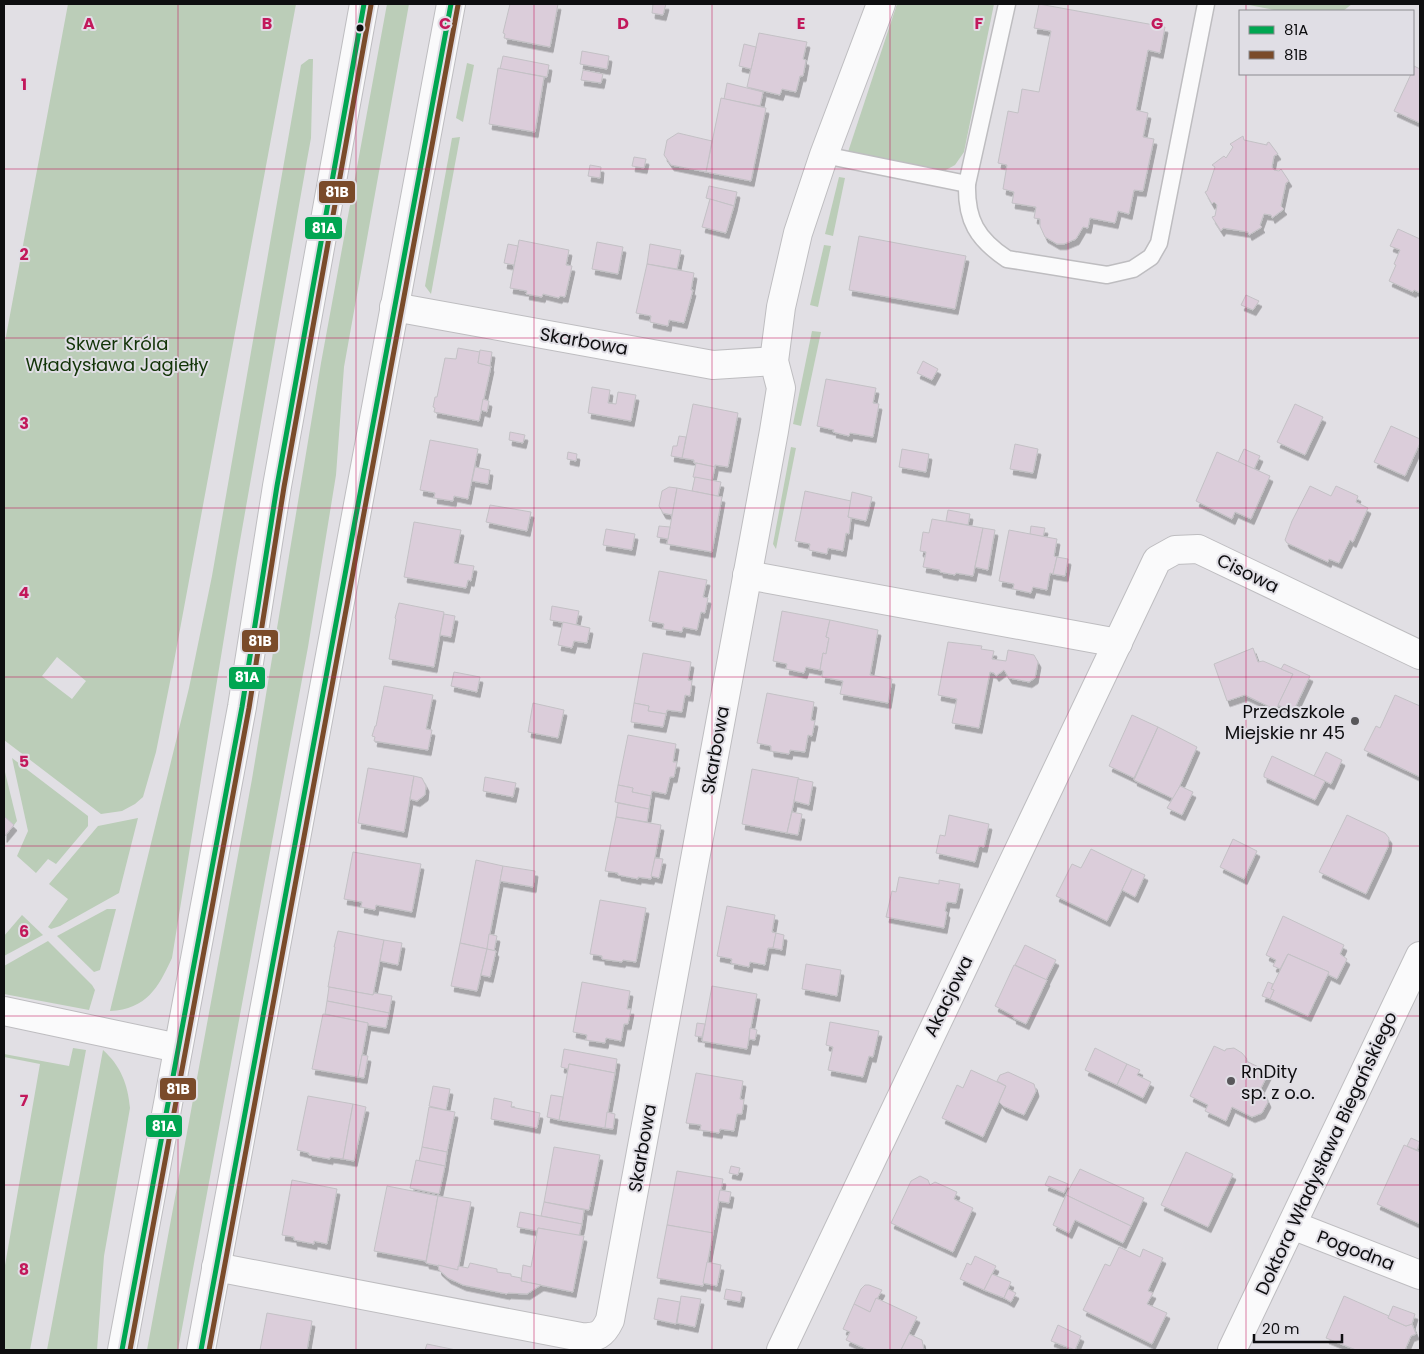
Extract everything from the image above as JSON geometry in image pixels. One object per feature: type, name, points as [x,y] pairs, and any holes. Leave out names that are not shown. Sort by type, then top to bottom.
[{"type":"street","points":[[122,1350],[242,706],[277,486],[364,4]]},
{"type":"street","points":[[201,1350],[451,4]]},
{"type":"street","name":"Skarbowa","points":[[216,1267],[581,1337],[592,1338],[606,1328],[610,1320],[774,432],[780,388],[774,361],[781,307],[798,233],[824,155],[881,4]]},
{"type":"street","name":"Skarbowa","points":[[394,307],[713,365],[774,361]]},
{"type":"street","name":"Cisowa","points":[[1118,643],[1157,560],[1175,550],[1198,549],[1420,655]]},
{"type":"street","points":[[747,575],[1118,643]]},
{"type":"street","name":"Akacjowa","points":[[781,1350],[1118,643]]},
{"type":"street","name":"Doktora Władysława Biegańskiego","points":[[1232,1350],[1420,956]]},
{"type":"street","points":[[4,1011],[178,1048]]},
{"type":"street","name":"Pogodna","points":[[1292,1225],[1420,1275]]},
{"type":"lane","points":[[1007,4],[967,184],[967,203],[970,219],[980,237],[996,252],[1007,259],[1107,275],[1133,269],[1150,257],[1160,243],[1206,4]]},
{"type":"lane","points":[[824,155],[967,184]]},
{"type":"green space","name":"Skwer Króla Władysława Jagiełły","points":[[68,4],[296,4],[156,752],[143,797],[122,811],[101,814],[4,740],[4,347]],"holes":[[[57,657],[86,681],[72,699],[42,676]]]},
{"type":"green space","points":[[387,4],[409,4],[344,367],[336,475],[308,647],[178,1350],[147,1350],[252,779],[321,363]]},
{"type":"green space","points":[[897,4],[994,4],[964,152],[955,165],[942,172],[847,155]]},
{"type":"green space","points":[[1244,4],[1352,4],[1344,10],[1274,10]]},
{"type":"green space","points":[[309,59],[313,59],[311,138],[237,558],[172,958],[162,979],[150,995],[133,1006],[110,1011],[189,688],[212,576],[301,65]]},
{"type":"green space","points":[[467,63],[474,65],[463,122],[456,118]]},
{"type":"green space","points":[[460,137],[431,294],[425,286],[452,138]]},
{"type":"green space","points":[[839,177],[845,178],[833,236],[825,234]]},
{"type":"green space","points":[[824,245],[831,246],[818,307],[810,305]]},
{"type":"green space","points":[[812,331],[821,332],[801,426],[793,424]]},
{"type":"green space","points":[[791,447],[796,448],[776,549],[773,544]]},
{"type":"green space","points":[[12,758],[88,816],[88,826],[56,864],[48,859],[36,873],[17,856],[28,831]]},
{"type":"green space","points":[[4,768],[17,821],[14,825],[4,816]]},
{"type":"green space","points":[[138,818],[119,893],[60,926],[51,929],[48,927],[68,899],[49,884],[98,826]]},
{"type":"green space","points":[[107,909],[116,909],[100,970],[94,972],[57,936]]},
{"type":"green space","points":[[22,915],[43,935],[4,956],[4,936]]},
{"type":"green space","points":[[48,941],[95,990],[89,1010],[4,994],[4,966]]},
{"type":"green space","points":[[73,1048],[86,1050],[30,1350],[4,1350],[4,1271],[40,1064],[4,1057],[4,1054],[69,1066]]},
{"type":"green space","points":[[103,1050],[119,1069],[127,1091],[130,1108],[104,1256],[97,1350],[47,1350]]},
{"type":"building","points":[[510,4],[558,4],[550,47],[504,38],[505,34],[503,33]]},
{"type":"building","points":[[653,4],[666,4],[663,15],[652,13]]},
{"type":"building","points":[[1039,4],[1165,27],[1160,53],[1148,50],[1136,110],[1148,113],[1143,137],[1154,139],[1143,191],[1134,190],[1129,214],[1118,211],[1115,223],[1090,218],[1088,228],[1083,227],[1076,239],[1064,244],[1057,244],[1045,237],[1040,226],[1040,219],[1034,218],[1036,207],[1012,203],[1014,192],[1003,189],[1007,165],[998,163],[1008,111],[1018,113],[1022,89],[1039,92],[1051,31],[1034,28]]},
{"type":"building","points":[[759,33],[807,42],[803,59],[806,60],[803,76],[800,76],[796,92],[782,89],[780,95],[747,87]]},
{"type":"building","points":[[744,44],[756,47],[751,69],[739,66]]},
{"type":"building","points":[[582,51],[609,56],[607,69],[580,64]]},
{"type":"building","points":[[503,56],[549,65],[547,77],[500,69]]},
{"type":"building","points":[[1414,66],[1420,69],[1420,123],[1394,111],[1411,75],[1414,75]]},
{"type":"building","points":[[498,68],[544,77],[535,132],[489,124]]},
{"type":"building","points":[[583,70],[603,74],[601,83],[581,80]]},
{"type":"building","points":[[727,83],[763,92],[760,106],[724,99]]},
{"type":"building","points":[[721,98],[766,108],[751,181],[706,172]]},
{"type":"building","points":[[678,133],[712,141],[706,172],[671,165],[664,155],[667,140]]},
{"type":"building","points":[[1243,136],[1244,140],[1267,145],[1269,142],[1278,154],[1274,156],[1272,167],[1274,170],[1279,171],[1281,169],[1289,181],[1286,183],[1281,206],[1284,209],[1272,218],[1271,215],[1264,214],[1260,225],[1262,227],[1249,235],[1248,232],[1223,228],[1221,231],[1212,217],[1215,216],[1217,205],[1214,202],[1212,204],[1205,192],[1215,167],[1212,165],[1224,156],[1226,158],[1233,147],[1230,144]]},
{"type":"building","points":[[634,157],[646,159],[644,168],[632,166]]},
{"type":"building","points":[[590,165],[601,167],[600,178],[588,176]]},
{"type":"building","points":[[709,186],[737,192],[734,206],[706,198]]},
{"type":"building","points":[[710,199],[734,206],[726,233],[702,227]]},
{"type":"building","points":[[1398,229],[1420,239],[1420,293],[1414,290],[1413,292],[1389,281],[1400,250],[1390,246]]},
{"type":"building","points":[[859,236],[966,256],[955,309],[849,290]]},
{"type":"building","points":[[519,240],[569,250],[566,265],[572,266],[565,297],[560,296],[559,298],[543,294],[542,297],[526,294],[527,291],[510,288]]},
{"type":"building","points":[[597,242],[623,247],[618,274],[592,269]]},
{"type":"building","points":[[508,244],[518,246],[514,265],[504,263]]},
{"type":"building","points":[[650,244],[681,250],[677,269],[647,264]]},
{"type":"building","points":[[647,264],[694,273],[691,290],[693,290],[684,323],[669,320],[668,326],[650,322],[651,316],[636,313]]},
{"type":"building","points":[[1246,295],[1259,301],[1253,310],[1241,305]]},
{"type":"building","points":[[458,348],[480,352],[478,363],[491,366],[479,421],[434,412],[435,397],[437,397],[445,358],[456,359]]},
{"type":"building","points":[[480,350],[492,352],[490,366],[478,363]]},
{"type":"building","points":[[923,361],[938,369],[932,380],[917,373]]},
{"type":"building","points":[[826,379],[876,388],[873,403],[879,404],[873,437],[850,433],[849,436],[817,426]]},
{"type":"building","points":[[592,387],[610,390],[608,403],[616,404],[618,392],[636,395],[631,421],[588,413]]},
{"type":"building","points":[[483,399],[489,401],[487,412],[481,410]]},
{"type":"building","points":[[693,404],[738,413],[728,467],[715,465],[715,467],[694,463],[694,460],[682,458]]},
{"type":"building","points":[[1295,404],[1323,417],[1305,455],[1277,442]]},
{"type":"building","points":[[1391,426],[1420,439],[1420,443],[1405,476],[1374,462]]},
{"type":"building","points":[[510,432],[525,435],[523,443],[509,440]]},
{"type":"building","points":[[679,436],[686,437],[682,458],[671,456],[673,446],[677,446]]},
{"type":"building","points":[[430,440],[478,449],[468,499],[454,496],[453,501],[434,498],[435,493],[420,490]]},
{"type":"building","points":[[1015,444],[1038,449],[1033,473],[1010,469]]},
{"type":"building","points":[[902,449],[929,454],[926,472],[899,467]]},
{"type":"building","points":[[1244,449],[1260,456],[1254,469],[1238,462]]},
{"type":"building","points":[[568,452],[577,454],[576,461],[567,459]]},
{"type":"building","points":[[1217,452],[1270,476],[1251,519],[1235,512],[1232,519],[1196,501]]},
{"type":"building","points":[[696,463],[715,467],[712,481],[693,477]]},
{"type":"building","points":[[475,467],[490,470],[488,484],[472,481]]},
{"type":"building","points":[[695,477],[721,482],[718,496],[692,491]]},
{"type":"building","points":[[1310,486],[1331,496],[1336,486],[1358,496],[1356,502],[1368,508],[1353,542],[1350,540],[1339,563],[1329,559],[1328,562],[1287,543],[1285,540],[1292,521]]},
{"type":"building","points":[[669,487],[677,488],[672,515],[663,513],[659,506],[662,491]]},
{"type":"building","points":[[677,488],[722,497],[712,552],[667,544]]},
{"type":"building","points":[[805,491],[851,501],[848,517],[851,518],[849,534],[846,533],[843,551],[828,548],[827,554],[809,550],[810,544],[795,541]]},
{"type":"building","points":[[852,492],[872,497],[866,521],[848,517]]},
{"type":"building","points":[[490,505],[531,512],[527,531],[486,522]]},
{"type":"building","points":[[948,510],[970,514],[968,525],[946,521]]},
{"type":"building","points":[[932,519],[983,528],[973,576],[956,573],[955,575],[923,567],[926,552],[920,551],[923,532],[929,533]]},
{"type":"building","points":[[414,522],[461,530],[454,563],[474,566],[471,581],[468,580],[466,588],[404,577]]},
{"type":"building","points":[[659,526],[670,527],[668,539],[657,537]]},
{"type":"building","points":[[1031,526],[1045,528],[1043,537],[1030,534]]},
{"type":"building","points":[[983,528],[995,530],[988,570],[975,567]]},
{"type":"building","points":[[606,529],[635,534],[632,550],[603,545]]},
{"type":"building","points":[[1009,530],[1057,539],[1054,556],[1057,557],[1053,574],[1050,573],[1047,590],[1033,587],[1031,593],[1013,589],[1014,584],[999,581]]},
{"type":"building","points":[[1057,557],[1068,559],[1065,576],[1053,574]]},
{"type":"building","points":[[659,571],[707,580],[703,597],[708,598],[705,613],[701,612],[697,630],[683,627],[682,632],[663,629],[664,624],[649,621]]},
{"type":"building","points":[[399,603],[444,612],[434,667],[389,659]]},
{"type":"building","points":[[552,606],[579,611],[576,625],[550,620]]},
{"type":"building","points":[[782,611],[830,620],[826,637],[829,638],[826,654],[823,653],[820,670],[806,667],[804,673],[786,669],[787,664],[773,661]]},
{"type":"building","points":[[444,614],[455,616],[451,637],[440,635]]},
{"type":"building","points":[[830,620],[878,630],[870,675],[892,679],[888,703],[840,694],[843,681],[822,677],[823,671],[820,670],[823,653],[826,654],[829,638],[826,637]]},
{"type":"building","points":[[563,622],[590,628],[587,643],[574,641],[572,648],[558,645]]},
{"type":"building","points":[[948,642],[982,646],[981,649],[994,651],[992,659],[1006,661],[1008,650],[1034,655],[1038,662],[1035,678],[1029,682],[1009,678],[1004,670],[996,676],[990,672],[979,728],[952,723],[957,699],[938,695]]},
{"type":"building","points":[[1253,648],[1258,662],[1263,661],[1293,674],[1276,710],[1245,695],[1227,701],[1214,664]]},
{"type":"building","points":[[643,653],[691,662],[688,680],[692,681],[690,696],[685,695],[682,712],[667,710],[666,714],[648,711],[649,706],[634,703]]},
{"type":"building","points":[[1284,664],[1310,676],[1293,712],[1278,705],[1293,674],[1281,669]]},
{"type":"building","points":[[454,672],[480,677],[477,692],[451,686]]},
{"type":"building","points":[[384,686],[433,695],[426,729],[432,730],[428,750],[374,741],[375,737],[372,736],[376,726]]},
{"type":"building","points":[[767,693],[814,702],[811,720],[815,721],[812,736],[808,735],[805,752],[790,750],[789,754],[771,751],[771,746],[757,743]]},
{"type":"building","name":"Przedszkole Miejskie nr 45","points":[[1395,695],[1420,706],[1420,777],[1364,750],[1376,726],[1380,728]]},
{"type":"building","points":[[533,703],[564,710],[558,738],[528,732]]},
{"type":"building","points":[[634,703],[649,706],[648,711],[666,714],[663,727],[631,722]]},
{"type":"building","points":[[1132,715],[1158,727],[1134,778],[1109,766]]},
{"type":"building","points":[[1158,727],[1197,747],[1174,799],[1134,780]]},
{"type":"building","points":[[628,735],[676,744],[673,762],[677,762],[674,777],[670,777],[666,794],[652,791],[651,796],[632,792],[633,788],[618,785]]},
{"type":"building","points":[[1326,752],[1342,760],[1331,784],[1314,776]]},
{"type":"building","points":[[1272,756],[1325,781],[1315,800],[1264,777]]},
{"type":"building","points":[[368,768],[414,776],[404,832],[358,823]]},
{"type":"building","points":[[752,769],[799,778],[787,833],[742,824]]},
{"type":"building","points":[[414,776],[422,778],[426,786],[425,795],[417,801],[410,799]]},
{"type":"building","points":[[485,777],[516,783],[513,797],[483,791]]},
{"type":"building","points":[[798,779],[813,782],[809,805],[794,801]]},
{"type":"building","points":[[618,785],[633,788],[632,792],[651,796],[649,809],[615,802]]},
{"type":"building","points":[[1180,786],[1193,792],[1182,815],[1167,808]]},
{"type":"building","points":[[618,803],[649,809],[647,822],[616,817]]},
{"type":"building","points":[[792,812],[802,814],[798,835],[787,833]]},
{"type":"building","points":[[949,815],[989,824],[984,847],[979,846],[975,862],[936,853],[940,835],[945,836]]},
{"type":"building","points":[[1347,815],[1385,833],[1389,838],[1388,847],[1366,894],[1319,872]]},
{"type":"building","points":[[4,816],[14,825],[4,837]]},
{"type":"building","points":[[616,817],[661,825],[651,879],[638,877],[638,879],[605,871]]},
{"type":"building","points":[[1233,839],[1257,851],[1244,879],[1220,867]]},
{"type":"building","points":[[1091,849],[1132,869],[1107,921],[1056,896],[1072,864],[1081,868]]},
{"type":"building","points":[[353,852],[421,864],[412,912],[376,905],[375,910],[361,907],[362,902],[344,899]]},
{"type":"building","points":[[655,858],[663,859],[659,878],[651,876]]},
{"type":"building","points":[[476,860],[503,866],[487,949],[460,943]]},
{"type":"building","points":[[503,866],[535,871],[533,887],[500,881]]},
{"type":"building","points":[[1132,869],[1145,875],[1135,897],[1122,890]]},
{"type":"building","points":[[899,877],[939,884],[939,880],[960,884],[956,903],[947,902],[944,928],[886,917],[892,891],[896,892]]},
{"type":"building","points":[[600,900],[646,908],[636,962],[602,959],[602,956],[590,954]]},
{"type":"building","points":[[727,906],[775,915],[772,932],[776,933],[773,948],[768,948],[765,965],[750,962],[749,967],[731,963],[732,959],[717,956]]},
{"type":"building","points":[[1283,916],[1344,945],[1340,954],[1347,959],[1337,979],[1327,974],[1329,972],[1288,954],[1280,969],[1273,966],[1276,960],[1266,955]]},
{"type":"building","points":[[338,931],[384,940],[373,995],[328,987]]},
{"type":"building","points":[[776,933],[784,935],[782,950],[773,948]]},
{"type":"building","points":[[489,934],[497,936],[494,951],[487,949]]},
{"type":"building","points":[[384,940],[402,943],[398,965],[380,961]]},
{"type":"building","points":[[460,943],[487,949],[477,991],[451,986]]},
{"type":"building","points":[[1025,945],[1056,960],[1046,980],[1015,965]]},
{"type":"building","points":[[487,949],[496,951],[490,977],[481,975]]},
{"type":"building","points":[[1288,954],[1329,972],[1308,1016],[1270,999],[1274,990],[1271,989]]},
{"type":"building","points":[[806,964],[841,970],[837,996],[802,989]]},
{"type":"building","points":[[1014,965],[1047,980],[1026,1024],[995,1006]]},
{"type":"building","points":[[582,982],[630,991],[627,1009],[631,1009],[628,1024],[624,1024],[621,1041],[606,1038],[605,1043],[586,1040],[587,1035],[573,1032]]},
{"type":"building","points":[[1268,982],[1273,984],[1271,989],[1274,990],[1270,999],[1262,996]]},
{"type":"building","points":[[712,986],[757,994],[747,1049],[702,1041]]},
{"type":"building","points":[[329,987],[373,995],[374,993],[392,996],[389,1013],[327,1001]]},
{"type":"building","points":[[327,1001],[389,1013],[386,1028],[325,1014]]},
{"type":"building","points":[[323,1014],[368,1023],[358,1077],[312,1069]]},
{"type":"building","points":[[830,1022],[879,1031],[873,1057],[869,1056],[863,1077],[828,1070],[833,1047],[826,1045]]},
{"type":"building","points":[[697,1023],[705,1024],[702,1037],[695,1036]]},
{"type":"building","points":[[750,1028],[757,1030],[755,1040],[749,1039]]},
{"type":"building","name":"RnDity sp. z o.o.","points":[[1214,1046],[1225,1051],[1226,1049],[1234,1048],[1242,1053],[1247,1059],[1246,1061],[1269,1072],[1260,1090],[1263,1091],[1268,1102],[1262,1113],[1252,1117],[1232,1107],[1226,1121],[1205,1111],[1208,1105],[1190,1096]]},
{"type":"building","points":[[1095,1048],[1127,1064],[1117,1085],[1085,1070]]},
{"type":"building","points":[[564,1049],[617,1059],[615,1073],[569,1064],[568,1069],[561,1067]]},
{"type":"building","points":[[362,1055],[368,1056],[364,1078],[358,1077]]},
{"type":"building","points":[[569,1064],[615,1073],[605,1128],[559,1120]]},
{"type":"building","points":[[1127,1064],[1140,1070],[1137,1075],[1151,1082],[1143,1098],[1117,1085]]},
{"type":"building","points":[[971,1070],[1006,1086],[983,1137],[942,1118],[957,1085],[963,1088]]},
{"type":"building","points":[[1008,1072],[1034,1084],[1036,1091],[1024,1115],[1003,1106],[999,1102],[1006,1086],[997,1081],[1000,1075]]},
{"type":"building","points":[[696,1073],[743,1081],[740,1099],[744,1100],[742,1114],[737,1114],[734,1131],[720,1129],[719,1133],[700,1130],[701,1125],[686,1123]]},
{"type":"building","points":[[433,1086],[450,1089],[446,1110],[429,1106]]},
{"type":"building","points":[[551,1095],[563,1097],[559,1120],[547,1117]]},
{"type":"building","points":[[308,1096],[353,1104],[343,1159],[330,1157],[330,1159],[309,1155],[309,1153],[297,1150]]},
{"type":"building","points":[[494,1098],[512,1102],[511,1107],[540,1113],[537,1128],[491,1119]]},
{"type":"building","points":[[353,1104],[366,1107],[354,1161],[343,1159]]},
{"type":"building","points":[[429,1107],[455,1112],[447,1152],[422,1147]]},
{"type":"building","points":[[607,1112],[615,1114],[613,1129],[605,1128]]},
{"type":"building","points":[[1411,1138],[1420,1142],[1417,1150],[1407,1146]]},
{"type":"building","points":[[1404,1145],[1420,1152],[1420,1224],[1377,1204]]},
{"type":"building","points":[[422,1147],[447,1152],[445,1166],[419,1161]]},
{"type":"building","points":[[554,1147],[600,1155],[589,1210],[544,1202]]},
{"type":"building","points":[[1186,1152],[1233,1174],[1208,1227],[1161,1205]]},
{"type":"building","points":[[416,1160],[445,1166],[439,1194],[410,1188]]},
{"type":"building","points":[[731,1166],[740,1168],[738,1175],[729,1173]]},
{"type":"building","points":[[1080,1169],[1144,1198],[1131,1226],[1066,1195]]},
{"type":"building","points":[[677,1171],[723,1179],[713,1233],[667,1225]]},
{"type":"building","points":[[920,1176],[928,1180],[930,1185],[935,1182],[957,1192],[954,1199],[973,1208],[953,1252],[891,1223],[911,1181]]},
{"type":"building","points":[[1049,1176],[1068,1184],[1064,1193],[1045,1185]]},
{"type":"building","points":[[292,1180],[337,1189],[327,1244],[314,1241],[314,1244],[294,1240],[294,1237],[282,1235]]},
{"type":"building","points":[[387,1186],[438,1196],[426,1261],[374,1251]]},
{"type":"building","points":[[720,1190],[731,1192],[729,1203],[718,1201]]},
{"type":"building","points":[[1066,1195],[1131,1226],[1123,1243],[1075,1220],[1069,1233],[1053,1225]]},
{"type":"building","points":[[438,1196],[471,1202],[458,1270],[426,1263]]},
{"type":"building","points":[[544,1202],[584,1210],[582,1224],[541,1216]]},
{"type":"building","points":[[520,1212],[582,1224],[579,1236],[538,1228],[538,1231],[517,1227]]},
{"type":"building","points":[[667,1225],[713,1233],[703,1286],[657,1278]]},
{"type":"building","points":[[538,1228],[584,1236],[573,1292],[521,1281],[523,1265],[531,1267]]},
{"type":"building","points":[[1119,1247],[1140,1257],[1143,1249],[1163,1258],[1148,1291],[1153,1293],[1147,1304],[1167,1313],[1152,1344],[1083,1310],[1105,1264],[1110,1266]]},
{"type":"building","points":[[975,1256],[996,1266],[984,1290],[960,1279],[967,1263],[971,1265]]},
{"type":"building","points":[[707,1262],[721,1265],[717,1286],[703,1283]]},
{"type":"building","points":[[470,1263],[497,1269],[497,1272],[521,1278],[521,1281],[541,1285],[527,1294],[507,1294],[463,1285],[448,1278],[439,1270],[438,1265],[458,1270],[458,1266],[468,1268]]},
{"type":"building","points":[[992,1274],[1011,1282],[1004,1298],[984,1290]]},
{"type":"building","points":[[865,1285],[882,1290],[870,1312],[854,1304]]},
{"type":"building","points":[[726,1289],[742,1292],[740,1302],[724,1299]]},
{"type":"building","points":[[1008,1289],[1016,1293],[1011,1302],[1004,1298]]},
{"type":"building","points":[[681,1296],[701,1299],[695,1327],[677,1323]]},
{"type":"building","points":[[1344,1296],[1389,1316],[1388,1318],[1406,1326],[1412,1324],[1416,1334],[1411,1336],[1405,1350],[1356,1350],[1326,1338]]},
{"type":"building","points":[[658,1298],[680,1302],[676,1324],[654,1319]]},
{"type":"building","points":[[876,1298],[917,1317],[901,1350],[868,1350],[846,1340],[850,1332],[843,1329],[854,1304],[870,1312]]},
{"type":"building","points":[[1393,1306],[1415,1314],[1412,1324],[1406,1326],[1388,1318]]},
{"type":"building","points":[[267,1313],[312,1321],[307,1350],[260,1350]]},
{"type":"building","points":[[1058,1325],[1081,1336],[1075,1350],[1051,1341]]},
{"type":"building","points":[[909,1334],[922,1340],[924,1350],[901,1350]]},
{"type":"building","points":[[427,1344],[456,1350],[425,1350]]},
{"type":"transit line","name":"81A","points":[[122,1350],[242,707],[277,486],[364,4]]},
{"type":"transit line","name":"81A","points":[[201,1350],[451,4]]},
{"type":"transit line","name":"81B","points":[[130,1350],[249,708],[284,487],[371,5]]},
{"type":"transit line","name":"81B","points":[[209,1350],[458,5]]},
{"type":"place","name":"Przedszkole Miejskie nr 45","points":[[1355,721]]},
{"type":"place","name":"RnDity sp. z o.o.","points":[[1231,1081]]}]
